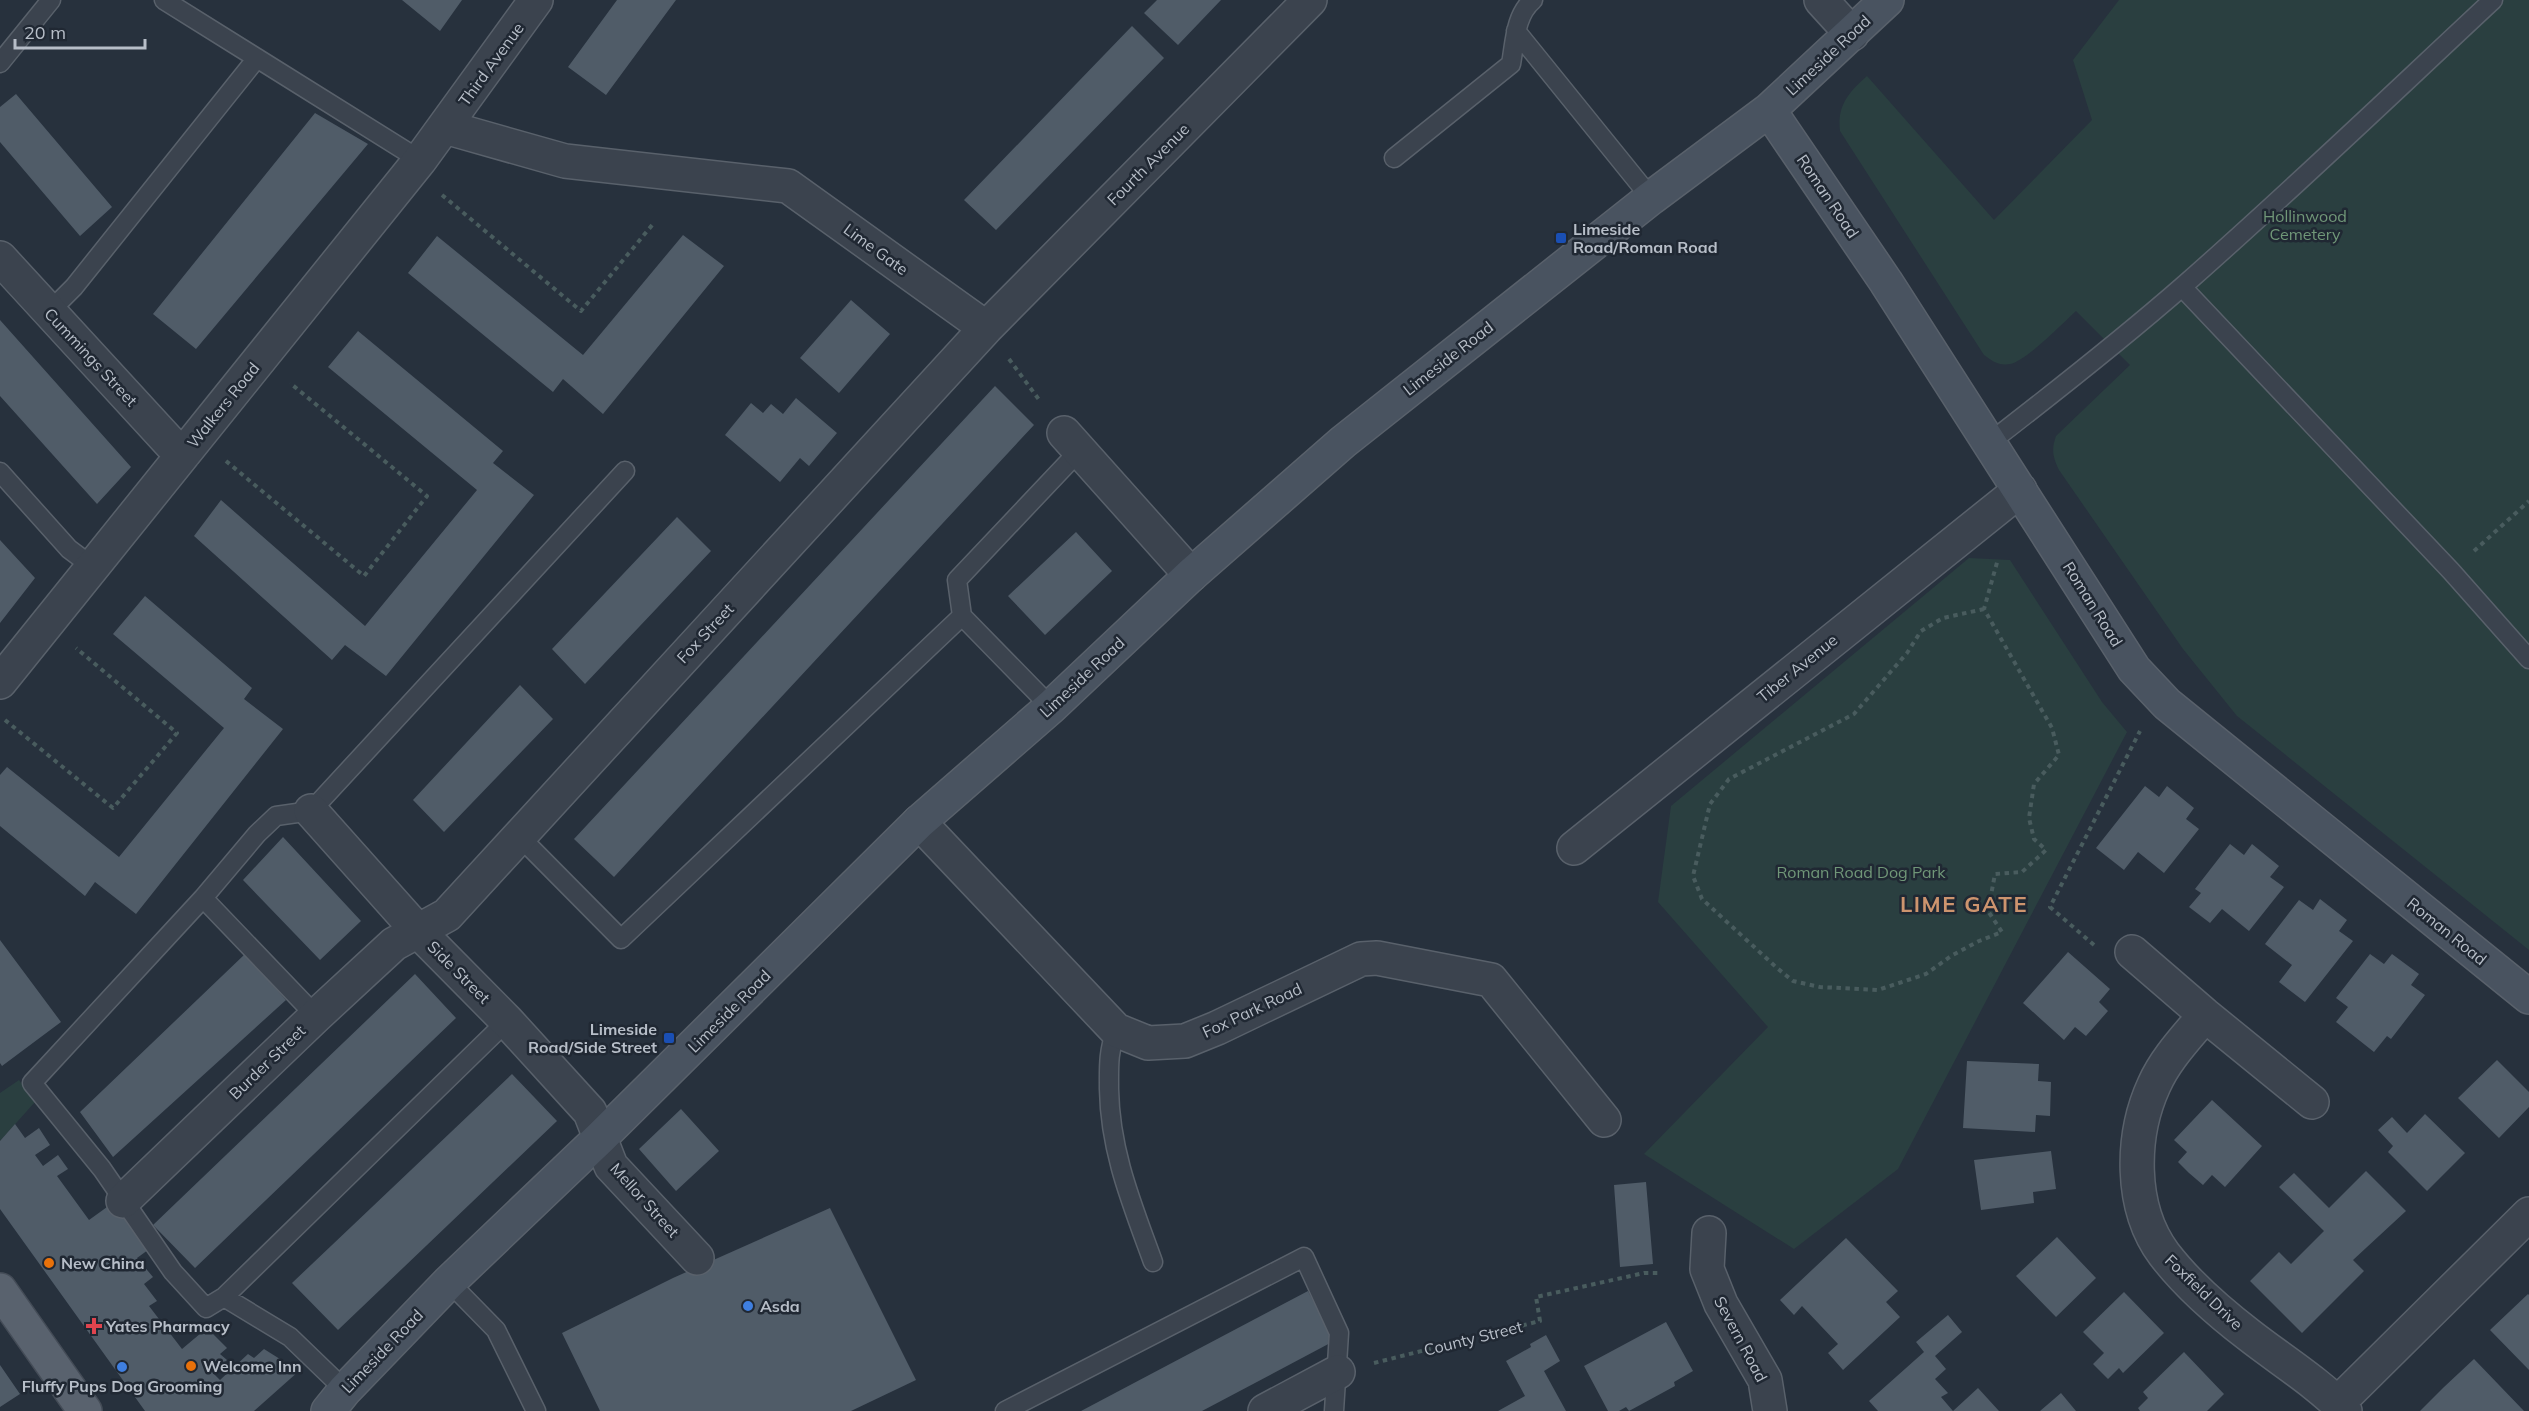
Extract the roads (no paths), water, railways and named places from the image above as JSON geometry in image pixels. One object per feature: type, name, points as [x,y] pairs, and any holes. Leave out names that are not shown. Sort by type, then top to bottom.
[{"type":"main road","points":[[0,1290],[85,1411]]},
{"type":"street","name":"Third Avenue","points":[[445,127],[536,0]]},
{"type":"street","name":"Fourth Avenue","points":[[986,327],[1310,0]]},
{"type":"street","points":[[1821,0],[1852,34]]},
{"type":"street","name":"Limeside Road","points":[[336,1400],[449,1282],[600,1138],[919,822],[1051,707],[1191,576],[1342,442],[1651,198],[1769,110],[1887,0]]},
{"type":"street","name":"Roman Road","points":[[1769,110],[1879,273],[2134,669],[2167,704],[2529,997]]},
{"type":"street","name":"Walkers Road","points":[[0,682],[445,127]]},
{"type":"street","name":"Lime Gate","points":[[445,127],[566,161],[788,186],[986,327]]},
{"type":"street","name":"Cummings Street","points":[[0,258],[171,444],[185,452]]},
{"type":"street","name":"Fox Street","points":[[418,931],[447,915],[986,327]]},
{"type":"street","points":[[1072,442],[1191,576]]},
{"type":"street","name":"Tiber Avenue","points":[[1574,848],[2020,490]]},
{"type":"street","name":"Side Street","points":[[310,811],[418,931],[507,1021],[590,1112],[600,1138]]},
{"type":"street","name":"Fox Park Road","points":[[919,822],[1116,1030],[1148,1043],[1185,1041],[1361,959],[1377,958],[1491,980],[1604,1120]]},
{"type":"street","name":"Burder Street","points":[[123,1202],[394,944],[418,931]]},
{"type":"street","points":[[2132,952],[2312,1102]]},
{"type":"street","name":"Foxfield Drive","points":[[2205,1015],[2170,1056],[2154,1084],[2139,1128],[2138,1176],[2144,1214],[2163,1252],[2193,1286],[2247,1334],[2342,1407],[2529,1214]]},
{"type":"street","name":"Mellor Street","points":[[600,1138],[611,1166],[697,1258]]},
{"type":"street","name":"Severn Road","points":[[1709,1233],[1707,1269],[1721,1304],[1765,1380],[1770,1411]]},
{"type":"street","points":[[1265,1411],[1338,1372]]},
{"type":"lane","points":[[0,63],[51,0]]},
{"type":"lane","points":[[164,0],[420,160]]},
{"type":"lane","points":[[1394,158],[1511,64],[1516,31],[1524,8],[1533,0]]},
{"type":"lane","points":[[1989,443],[2112,347],[2182,287],[2295,187],[2493,0]]},
{"type":"lane","points":[[1516,31],[1651,198]]},
{"type":"lane","points":[[49,312],[74,287],[257,58]]},
{"type":"lane","points":[[2182,287],[2451,571],[2529,659]]},
{"type":"lane","points":[[1051,707],[962,616],[957,580],[1072,442]]},
{"type":"lane","points":[[507,1021],[224,1297],[206,1308],[173,1272],[102,1169],[32,1083],[203,898],[257,834],[276,816],[310,811],[625,471]]},
{"type":"lane","points":[[0,472],[69,549],[93,567]]},
{"type":"lane","points":[[519,836],[621,939],[962,616]]},
{"type":"lane","points":[[203,898],[316,1016]]},
{"type":"lane","points":[[1116,1030],[1108,1051],[1109,1120],[1118,1165],[1153,1262]]},
{"type":"lane","points":[[1005,1411],[1304,1257],[1339,1333],[1335,1411]]},
{"type":"lane","points":[[449,1282],[496,1330],[536,1411]]},
{"type":"lane","points":[[224,1297],[290,1337],[336,1400]]},
{"type":"place","name":"Limeside Road/Roman Road","points":[[1561,238]]},
{"type":"place","name":"Limeside Road/Side Street","points":[[669,1038]]},
{"type":"place","name":"New China","points":[[49,1263]]},
{"type":"place","name":"Asda","points":[[748,1306]]},
{"type":"place","name":"Yates Pharmacy","points":[[94,1326]]},
{"type":"place","name":"Welcome Inn","points":[[191,1366]]},
{"type":"place","name":"Fluffy Pups Dog Grooming","points":[[122,1367]]},
{"type":"district","name":"LIME GATE","points":[[1964,904]]},
{"type":"park label","name":"Hollinwood Cemetery","points":[[2305,225]]},
{"type":"park label","name":"Roman Road Dog Park","points":[[1861,872]]}]
